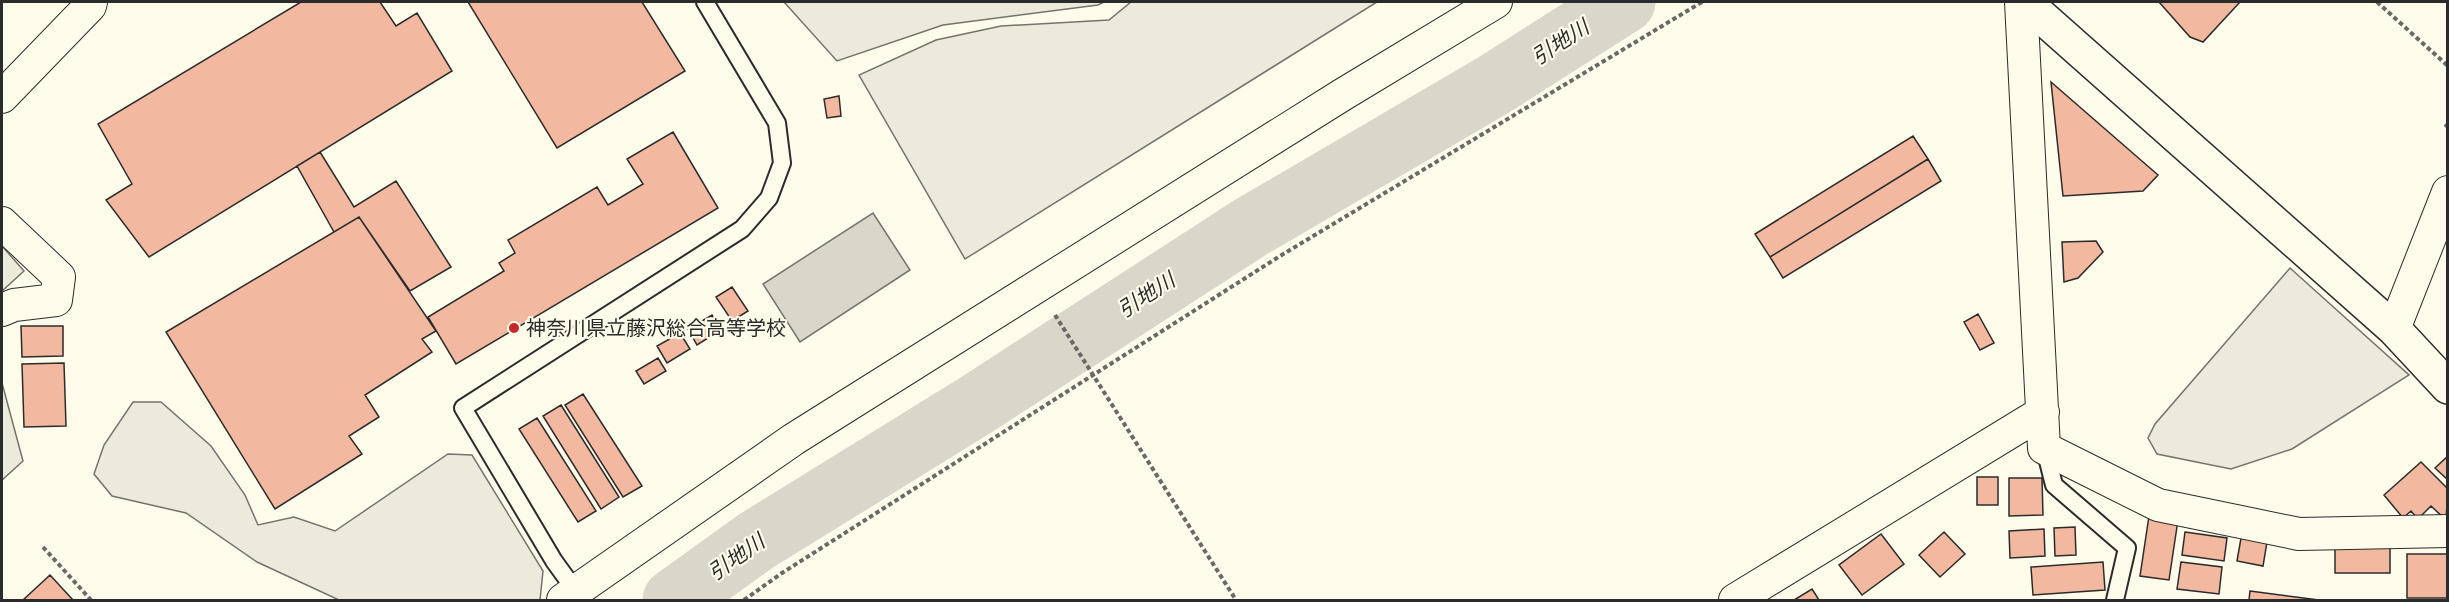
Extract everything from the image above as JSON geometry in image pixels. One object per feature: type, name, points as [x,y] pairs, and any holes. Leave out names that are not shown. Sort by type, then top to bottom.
[{"type":"street","points":[[2,98],[90,6],[91,2]]},
{"type":"street","points":[[569,595],[794,439],[1332,101],[1496,2]]},
{"type":"street","points":[[2023,2],[2394,329],[2448,387]]},
{"type":"street","points":[[2023,2],[2044,448],[2158,505],[2299,534],[2448,531]]},
{"type":"street","points":[[2394,329],[2448,192]]},
{"type":"street","points":[[2,223],[58,277],[56,300],[14,305],[2,310]]},
{"type":"street","points":[[1735,600],[2043,412]]},
{"type":"lane","points":[[569,595],[554,561],[463,408],[742,229],[769,198],[782,164],[777,123],[705,2]]},
{"type":"lane","points":[[2044,448],[2054,485],[2127,548],[2115,600]]},
{"type":"path","points":[[744,600],[782,573],[1092,374],[1280,256],[1702,2]]},
{"type":"path","points":[[2377,2],[2448,66]]},
{"type":"path","points":[[1050,307],[1236,600]]},
{"type":"path","points":[[43,547],[91,600]]},
{"type":"shaded area","points":[[784,2],[1104,2],[1098,5],[943,25],[837,61]]},
{"type":"shaded area","points":[[1131,2],[1377,2],[965,259],[859,75],[936,40],[1001,26],[1109,20]]},
{"type":"shaded area","points":[[873,213],[910,270],[800,342],[763,284]]},
{"type":"shaded area","points":[[2,246],[24,271],[2,291]]},
{"type":"shaded area","points":[[2290,268],[2409,375],[2292,449],[2231,469],[2157,454],[2148,438],[2155,424]]},
{"type":"shaded area","points":[[2,383],[23,461],[2,480]]},
{"type":"shaded area","points":[[133,402],[161,402],[211,446],[245,495],[258,525],[294,517],[335,531],[448,454],[472,455],[543,571],[540,600],[339,600],[257,562],[186,513],[112,496],[94,474],[104,445]]},
{"type":"building","points":[[301,2],[380,2],[396,26],[417,13],[452,71],[149,257],[106,200],[132,184],[98,124]]},
{"type":"building","points":[[468,2],[642,2],[685,71],[557,148]]},
{"type":"building","points":[[2159,2],[2240,2],[2203,42],[2190,37]]},
{"type":"building","points":[[2051,82],[2158,175],[2143,191],[2063,196]]},
{"type":"building","points":[[839,96],[841,116],[827,118],[824,99]]},
{"type":"building","points":[[673,132],[718,208],[456,364],[428,317],[504,271],[499,263],[515,253],[508,240],[597,187],[608,205],[643,184],[627,159]]},
{"type":"building","points":[[1913,136],[1928,159],[1770,257],[1755,234]]},
{"type":"building","points":[[320,152],[354,207],[396,181],[451,267],[410,291],[359,217],[334,232],[297,166]]},
{"type":"building","points":[[1928,159],[1941,181],[1783,278],[1770,257]]},
{"type":"building","points":[[359,217],[436,331],[422,339],[432,352],[365,395],[379,417],[349,436],[362,454],[275,509],[166,332]]},
{"type":"building","points":[[2096,241],[2103,252],[2078,278],[2064,282],[2062,242]]},
{"type":"building","points":[[732,287],[748,311],[732,321],[716,297]]},
{"type":"building","points":[[1978,314],[1994,343],[1980,350],[1964,322]]},
{"type":"building","points":[[712,315],[721,330],[697,345],[688,329]]},
{"type":"building","points":[[21,326],[63,326],[63,356],[22,357]]},
{"type":"building","points":[[680,333],[690,349],[667,363],[657,346]]},
{"type":"building","points":[[658,358],[666,371],[644,384],[636,371]]},
{"type":"building","points":[[64,363],[66,426],[24,427],[22,364]]},
{"type":"building","points":[[583,394],[642,486],[623,497],[565,405]]},
{"type":"building","points":[[561,405],[619,497],[601,509],[543,416]]},
{"type":"building","points":[[537,418],[596,511],[578,522],[519,429]]},
{"type":"building","points":[[2448,456],[2448,480],[2435,468]]},
{"type":"building","points":[[2421,462],[2448,489],[2446,520],[2431,506],[2418,519],[2411,511],[2403,518],[2384,495]]},
{"type":"building","points":[[1977,477],[1998,477],[1998,505],[1977,505]]},
{"type":"building","points":[[2009,478],[2042,478],[2043,515],[2009,516]]},
{"type":"building","points":[[2149,516],[2178,520],[2169,580],[2140,576]]},
{"type":"building","points":[[2075,527],[2076,555],[2055,556],[2054,528]]},
{"type":"building","points":[[2044,529],[2045,556],[2010,558],[2009,531]]},
{"type":"building","points":[[1944,532],[1965,554],[1940,577],[1919,555]]},
{"type":"building","points":[[2185,532],[2227,538],[2224,561],[2182,555]]},
{"type":"building","points":[[1881,534],[1904,564],[1862,595],[1839,565]]},
{"type":"building","points":[[2241,538],[2267,542],[2263,566],[2237,561]]},
{"type":"building","points":[[2335,545],[2390,545],[2390,573],[2335,573]]},
{"type":"building","points":[[2407,554],[2448,554],[2448,598],[2407,598]]},
{"type":"building","points":[[2103,562],[2105,590],[2033,595],[2031,567]]},
{"type":"building","points":[[2181,562],[2222,567],[2219,594],[2177,589]]},
{"type":"building","points":[[50,575],[73,600],[23,600]]},
{"type":"building","points":[[1812,589],[1819,600],[1794,600]]},
{"type":"building","points":[[2250,591],[2319,600],[2249,600]]},
{"type":"waterway","name":"引地川","points":[[674,600],[756,541],[976,405],[1251,227],[1492,86],[1624,2]]},
{"type":"place","name":"神奈川県立藤沢総合高等学校","points":[[514,328]]}]
